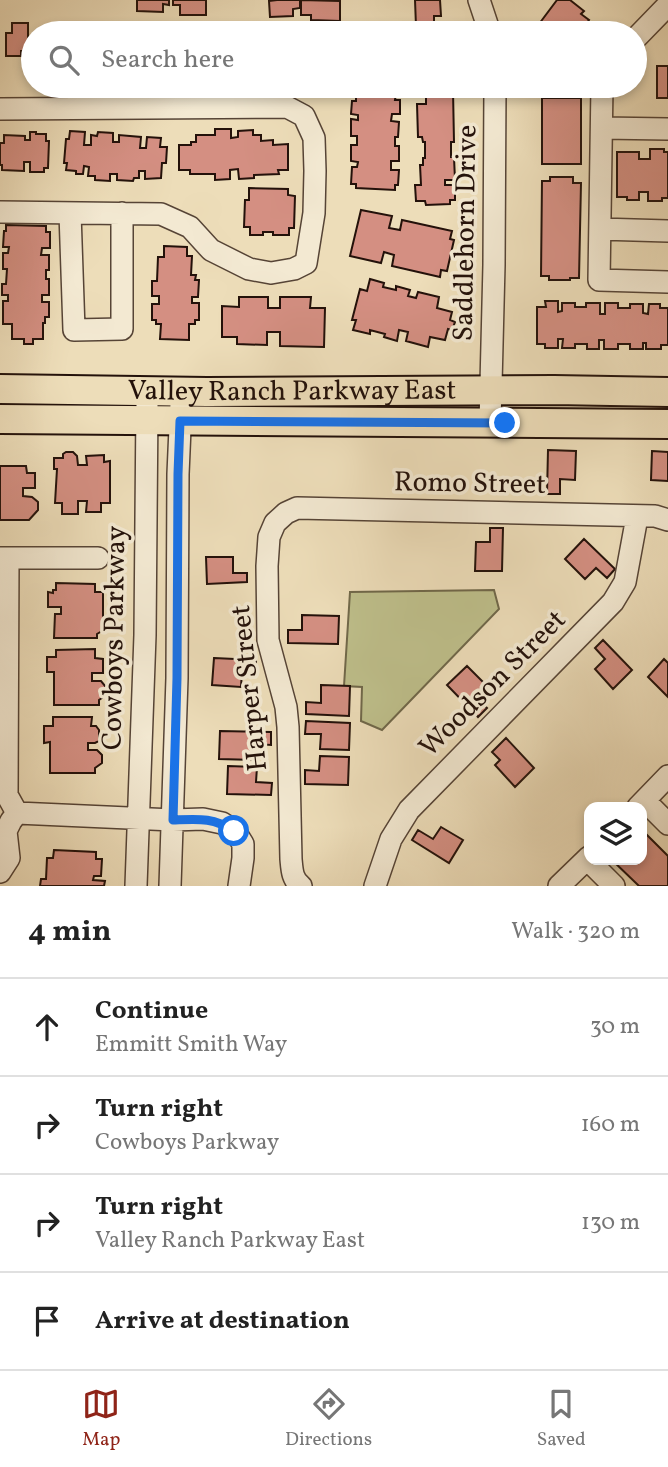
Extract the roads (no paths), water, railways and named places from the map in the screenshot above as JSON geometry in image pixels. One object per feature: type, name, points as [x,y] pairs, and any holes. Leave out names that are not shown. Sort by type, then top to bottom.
[{"type":"main road","name":"Valley Ranch Parkway East","points":[[0,389],[668,392]]},
{"type":"main road","name":"Valley Ranch Parkway East","points":[[0,419],[668,424]]},
{"type":"street","points":[[479,0],[486,21]]},
{"type":"street","points":[[647,27],[668,5]]},
{"type":"street","name":"Saddlehorn Drive","points":[[490,423],[495,98]]},
{"type":"street","points":[[602,98],[599,280],[668,282]]},
{"type":"street","points":[[0,109],[287,107],[304,116],[314,138],[315,171],[314,213],[306,263],[294,269],[271,273],[249,270],[211,250],[190,227],[161,214],[0,212]]},
{"type":"street","points":[[602,128],[668,129]]},
{"type":"street","points":[[71,213],[74,330],[122,329],[122,213]]},
{"type":"street","points":[[600,229],[668,231]]},
{"type":"street","name":"Cowboys Parkway","points":[[135,886],[145,635],[146,391]]},
{"type":"street","points":[[170,886],[180,391]]},
{"type":"street","name":"Romo Street","points":[[275,523],[297,508],[654,516],[668,520]]},
{"type":"street","name":"Woodson Street","points":[[374,886],[391,839],[409,810],[613,602],[625,582],[637,517]]},
{"type":"street","name":"Harper Street","points":[[275,523],[269,537],[267,566],[268,640],[286,707],[290,859],[293,876],[302,886]]},
{"type":"street","points":[[17,813],[7,795],[4,741],[4,558],[98,558]]},
{"type":"street","points":[[145,635],[177,632]]},
{"type":"street","points":[[644,802],[668,776]]},
{"type":"street","points":[[647,808],[668,824]]},
{"type":"street","points":[[17,813],[202,819],[222,822],[234,831],[243,844],[239,886]]},
{"type":"street","points":[[0,872],[9,858],[6,831],[17,813]]},
{"type":"street","points":[[559,886],[584,862]]},
{"type":"street","points":[[594,865],[614,886]]}]
